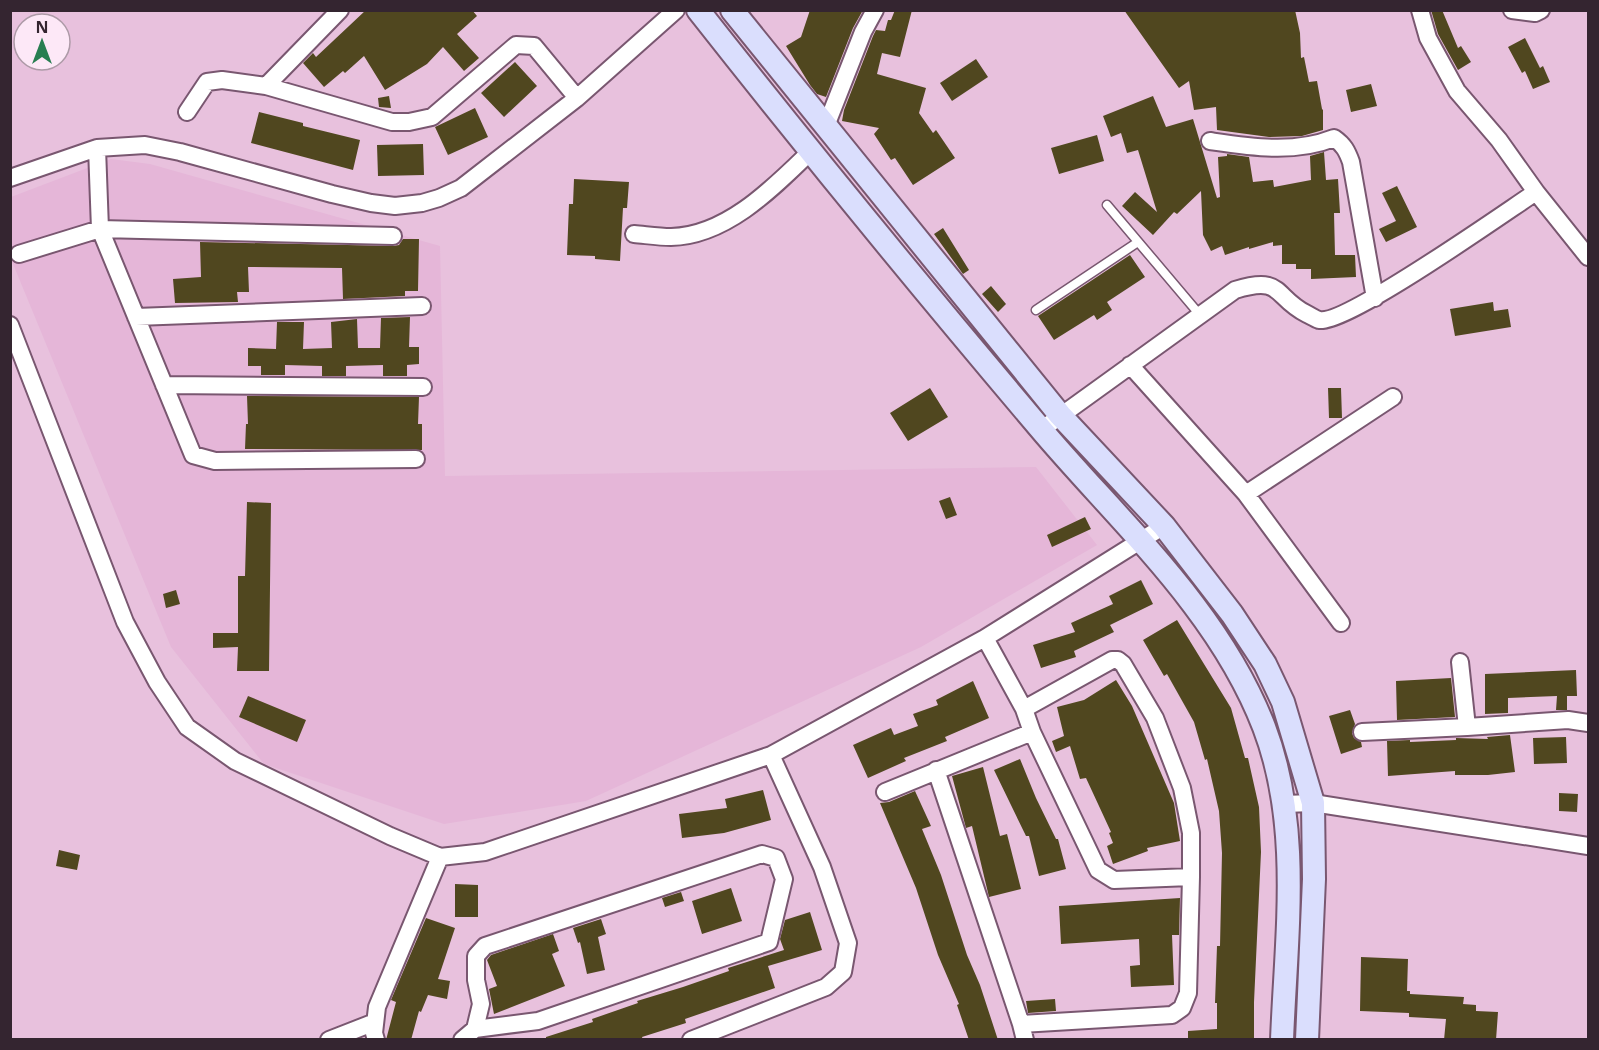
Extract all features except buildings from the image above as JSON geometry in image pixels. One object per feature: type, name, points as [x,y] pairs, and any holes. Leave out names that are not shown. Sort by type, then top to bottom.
[{"type":"street","points":[[266,86],[340,10]]},
{"type":"street","points":[[10,178],[97,148],[144,145],[180,152],[332,194],[395,206],[422,203],[461,188],[577,98],[675,10]]},
{"type":"street","points":[[698,10],[810,152],[1041,429],[1140,541],[1217,635],[1240,673],[1264,728],[1284,804],[1289,874],[1282,1040]]},
{"type":"street","points":[[732,10],[1060,415],[1164,526],[1233,614],[1265,664],[1283,702],[1313,803],[1314,879],[1307,1040]]},
{"type":"street","points":[[826,126],[874,10]]},
{"type":"street","points":[[1420,10],[1428,38],[1457,91],[1499,140],[1588,258]]},
{"type":"street","points":[[1512,10],[1535,13],[1541,10]]},
{"type":"street","points":[[187,112],[207,82],[222,81],[266,86],[392,122],[409,122],[432,117],[516,45],[534,46],[577,98]]},
{"type":"street","points":[[1210,141],[1261,149],[1319,145],[1334,138],[1341,143],[1347,149],[1351,162],[1375,298]]},
{"type":"street","points":[[97,148],[100,229],[193,455],[215,461],[416,459]]},
{"type":"street","points":[[634,234],[671,237],[711,228],[734,216],[759,198],[810,152]]},
{"type":"street","points":[[1041,429],[1235,290],[1251,285],[1268,285],[1279,290],[1303,312],[1320,320],[1337,318],[1375,298],[1536,192]]},
{"type":"street","points":[[20,254],[100,229],[393,236]]},
{"type":"street","points":[[136,317],[422,306]]},
{"type":"street","points":[[10,325],[125,622],[157,682],[187,727],[235,761],[390,836],[440,857],[485,852],[771,755],[985,638],[1164,526]]},
{"type":"street","points":[[1130,365],[1246,494],[1341,623]]},
{"type":"street","points":[[164,385],[423,387]]},
{"type":"street","points":[[1246,494],[1393,397]]},
{"type":"street","points":[[985,638],[1024,709],[1032,732],[1098,870],[1114,880],[1191,877]]},
{"type":"street","points":[[936,770],[1023,1032],[1172,1015],[1182,1008],[1188,993],[1191,833],[1182,788],[1155,718],[1123,664],[1118,660],[1112,660],[1024,709]]},
{"type":"street","points":[[1460,662],[1467,727]]},
{"type":"street","points":[[1362,732],[1568,720],[1588,723]]},
{"type":"street","points":[[885,792],[1032,732]]},
{"type":"street","points":[[691,1040],[826,987],[843,972],[848,943],[822,867],[771,755]]},
{"type":"street","points":[[1284,804],[1313,803],[1588,846]]},
{"type":"street","points":[[762,854],[776,858],[784,879],[769,942],[538,1021],[469,1034],[481,1004],[476,980],[476,956],[485,946],[762,854]]},
{"type":"street","points":[[376,1040],[374,1033],[377,1007],[440,857]]},
{"type":"street","points":[[329,1040],[375,1022]]},
{"type":"lane","points":[[1107,205],[1200,315]]},
{"type":"lane","points":[[1036,310],[1138,242]]},
{"type":"shaded area","points":[[111,159],[150,164],[440,246],[445,476],[1036,467],[1097,545],[921,647],[586,801],[444,824],[264,764],[171,647],[11,259],[11,197]]}]
